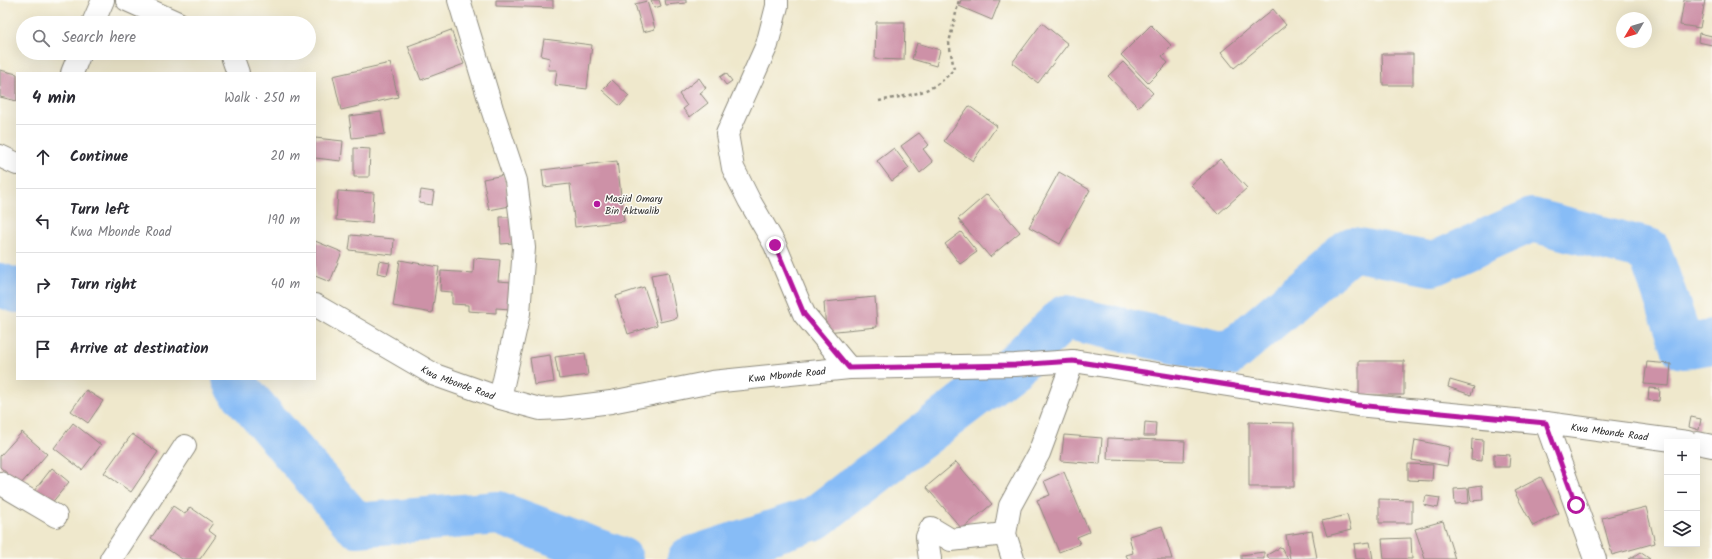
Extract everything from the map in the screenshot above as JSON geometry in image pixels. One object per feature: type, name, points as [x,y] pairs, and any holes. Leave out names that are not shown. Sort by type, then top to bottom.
[{"type":"street","points":[[96,16],[103,0]]},
{"type":"street","points":[[127,0],[162,16]]},
{"type":"street","points":[[459,0],[516,181],[524,248],[518,313],[500,398]]},
{"type":"street","points":[[777,0],[777,6],[767,45],[727,134],[733,168],[749,200],[775,245],[804,314],[849,368]]},
{"type":"street","points":[[72,72],[77,60]]},
{"type":"street","points":[[233,60],[238,72]]},
{"type":"street","points":[[0,156],[16,164]]},
{"type":"street","name":"Kwa Mbonde Road","points":[[316,306],[435,375],[500,398],[540,409],[563,408],[611,402],[712,382],[849,368],[1015,365],[1073,361],[1357,405],[1546,423],[1665,439]]},
{"type":"street","points":[[1013,559],[1006,534],[1010,506],[1040,453],[1073,361]]},
{"type":"street","points":[[1546,423],[1596,559]]},
{"type":"street","points":[[1700,444],[1712,446]]},
{"type":"street","points":[[111,559],[185,446]]},
{"type":"street","points":[[0,483],[56,516]]},
{"type":"street","points":[[930,559],[927,537],[931,528],[951,540],[1006,534]]},
{"type":"path","points":[[879,101],[926,91],[944,80],[954,69],[949,43],[959,0]]},
{"type":"building","points":[[496,0],[553,0],[553,8],[496,6]]},
{"type":"building","points":[[651,0],[659,0],[661,6],[654,8]]},
{"type":"building","points":[[665,0],[686,0],[686,3],[666,5]]},
{"type":"building","points":[[961,0],[1000,0],[992,20],[959,6]]},
{"type":"building","points":[[1684,0],[1705,0],[1700,28],[1680,25]]},
{"type":"building","points":[[647,1],[655,29],[643,32],[635,4]]},
{"type":"building","points":[[1273,9],[1286,25],[1234,68],[1221,52]]},
{"type":"building","points":[[876,22],[905,22],[904,60],[875,59]]},
{"type":"building","points":[[1042,23],[1068,44],[1038,83],[1012,63]]},
{"type":"building","points":[[1151,25],[1172,46],[1162,56],[1168,63],[1148,83],[1121,55]]},
{"type":"building","points":[[451,30],[464,64],[421,80],[408,46]]},
{"type":"building","points":[[1699,33],[1712,36],[1712,45],[1698,42]]},
{"type":"building","points":[[544,39],[592,45],[587,89],[555,85],[557,70],[548,70],[550,58],[541,56]]},
{"type":"building","points":[[917,43],[940,50],[936,66],[912,59]]},
{"type":"building","points":[[1382,54],[1413,54],[1413,85],[1383,85]]},
{"type":"building","points":[[1123,62],[1153,93],[1138,107],[1108,76]]},
{"type":"building","points":[[390,63],[398,97],[341,110],[333,76]]},
{"type":"building","points":[[0,70],[16,74],[16,101],[0,97]]},
{"type":"building","points":[[726,73],[732,81],[726,85],[720,77]]},
{"type":"building","points":[[699,78],[706,88],[700,93],[708,103],[690,117],[683,109],[687,106],[679,94]]},
{"type":"building","points":[[612,80],[629,96],[620,106],[602,90]]},
{"type":"building","points":[[969,106],[997,126],[973,161],[944,141]]},
{"type":"building","points":[[381,112],[385,134],[352,138],[349,116]]},
{"type":"building","points":[[919,133],[929,145],[923,149],[933,162],[920,173],[901,146]]},
{"type":"building","points":[[316,138],[343,141],[341,161],[316,158]]},
{"type":"building","points":[[354,148],[370,149],[369,177],[354,177]]},
{"type":"building","points":[[894,148],[909,168],[892,181],[877,161]]},
{"type":"building","points":[[1220,159],[1247,188],[1218,214],[1191,185]]},
{"type":"building","name":"Masjid Omary Bin Aktwalib","points":[[617,161],[624,221],[575,227],[570,184],[544,187],[542,170]]},
{"type":"building","points":[[1059,172],[1090,190],[1060,244],[1029,227]]},
{"type":"building","points":[[504,175],[510,206],[489,210],[483,179]]},
{"type":"building","points":[[421,190],[434,192],[432,205],[419,203]]},
{"type":"building","points":[[338,191],[374,193],[372,223],[336,220]]},
{"type":"building","points":[[987,194],[1020,232],[990,257],[958,219]]},
{"type":"building","points":[[500,217],[512,217],[513,243],[501,244]]},
{"type":"building","points":[[961,232],[977,252],[960,264],[945,244]]},
{"type":"building","points":[[351,235],[394,239],[393,255],[349,250]]},
{"type":"building","points":[[316,241],[342,252],[330,282],[316,276]]},
{"type":"building","points":[[474,258],[500,260],[498,281],[512,282],[511,309],[496,308],[496,313],[468,311],[468,305],[452,304],[452,292],[440,291],[441,271],[473,273]]},
{"type":"building","points":[[400,260],[439,267],[432,313],[393,306]]},
{"type":"building","points":[[379,261],[390,263],[387,275],[377,273]]},
{"type":"building","points":[[668,272],[677,318],[660,322],[651,275]]},
{"type":"building","points":[[644,287],[657,325],[628,334],[616,296]]},
{"type":"building","points":[[875,297],[877,327],[826,332],[824,302]]},
{"type":"building","points":[[585,353],[588,375],[559,379],[555,357]]},
{"type":"building","points":[[550,355],[554,382],[534,385],[530,358]]},
{"type":"building","points":[[1359,361],[1404,361],[1404,395],[1359,395]]},
{"type":"building","points":[[1647,362],[1671,364],[1669,386],[1644,384]]},
{"type":"building","points":[[1450,380],[1474,387],[1471,395],[1448,387]]},
{"type":"building","points":[[1649,388],[1660,389],[1659,401],[1648,400]]},
{"type":"building","points":[[86,390],[103,401],[88,423],[71,411]]},
{"type":"building","points":[[1691,417],[1701,419],[1699,430],[1689,427]]},
{"type":"building","points":[[1145,422],[1156,423],[1155,436],[1144,436]]},
{"type":"building","points":[[1249,422],[1294,423],[1294,487],[1249,487]]},
{"type":"building","points":[[73,423],[101,445],[82,470],[54,448]]},
{"type":"building","points":[[22,432],[47,454],[20,485],[0,467],[0,456]]},
{"type":"building","points":[[132,434],[158,452],[131,492],[104,473]]},
{"type":"building","points":[[1064,435],[1102,438],[1100,464],[1061,461]]},
{"type":"building","points":[[1108,438],[1185,441],[1184,461],[1107,459]]},
{"type":"building","points":[[1472,439],[1483,440],[1482,461],[1471,460]]},
{"type":"building","points":[[1415,440],[1450,447],[1447,466],[1412,460]]},
{"type":"building","points":[[1494,454],[1510,455],[1509,467],[1494,467]]},
{"type":"building","points":[[956,462],[992,504],[962,529],[926,487]]},
{"type":"building","points":[[1408,464],[1433,465],[1432,481],[1408,480]]},
{"type":"building","points":[[52,468],[69,482],[46,510],[30,496]]},
{"type":"building","points":[[1064,472],[1089,532],[1077,537],[1080,544],[1059,552],[1037,500],[1050,495],[1044,481]]},
{"type":"building","points":[[1541,477],[1559,513],[1533,526],[1514,491]]},
{"type":"building","points":[[1482,485],[1483,500],[1471,501],[1469,487]]},
{"type":"building","points":[[1468,488],[1469,503],[1455,504],[1454,489]]},
{"type":"building","points":[[1426,496],[1440,498],[1438,508],[1424,505]]},
{"type":"building","points":[[1379,499],[1412,500],[1412,523],[1379,523]]},
{"type":"building","points":[[173,506],[185,514],[190,507],[213,523],[208,530],[216,536],[200,559],[182,559],[151,538]]},
{"type":"building","points":[[1646,507],[1655,543],[1612,555],[1602,518]]},
{"type":"building","points":[[1347,515],[1351,530],[1327,536],[1322,521]]},
{"type":"building","points":[[1443,521],[1455,559],[1425,559],[1415,529]]},
{"type":"building","points":[[1162,526],[1172,559],[1128,559],[1126,555],[1133,553],[1129,536]]},
{"type":"building","points":[[1312,531],[1317,558],[1290,559],[1286,535]]},
{"type":"building","points":[[1411,538],[1412,559],[1384,559],[1382,539]]},
{"type":"building","points":[[1370,542],[1373,559],[1356,559],[1354,544]]},
{"type":"building","points":[[1281,547],[1288,559],[1269,559],[1267,555]]},
{"type":"building","points":[[1264,552],[1264,559],[1241,559],[1241,555]]},
{"type":"building","points":[[1640,552],[1650,559],[1628,559],[1634,556]]},
{"type":"waterway","points":[[689,559],[815,518],[1015,365],[1065,317],[1229,354],[1352,249],[1433,264],[1532,220],[1649,250],[1683,347],[1712,342]]},
{"type":"waterway","points":[[0,285],[16,291]]},
{"type":"waterway","points":[[234,380],[239,389],[356,525],[498,513],[621,559]]},
{"type":"place","name":"Masjid Omary Bin Aktwalib","points":[[597,204]]},
{"type":"route","points":[[775,245],[804,314],[849,368],[1015,365],[1073,361],[1357,405],[1546,423],[1576,505]]}]
